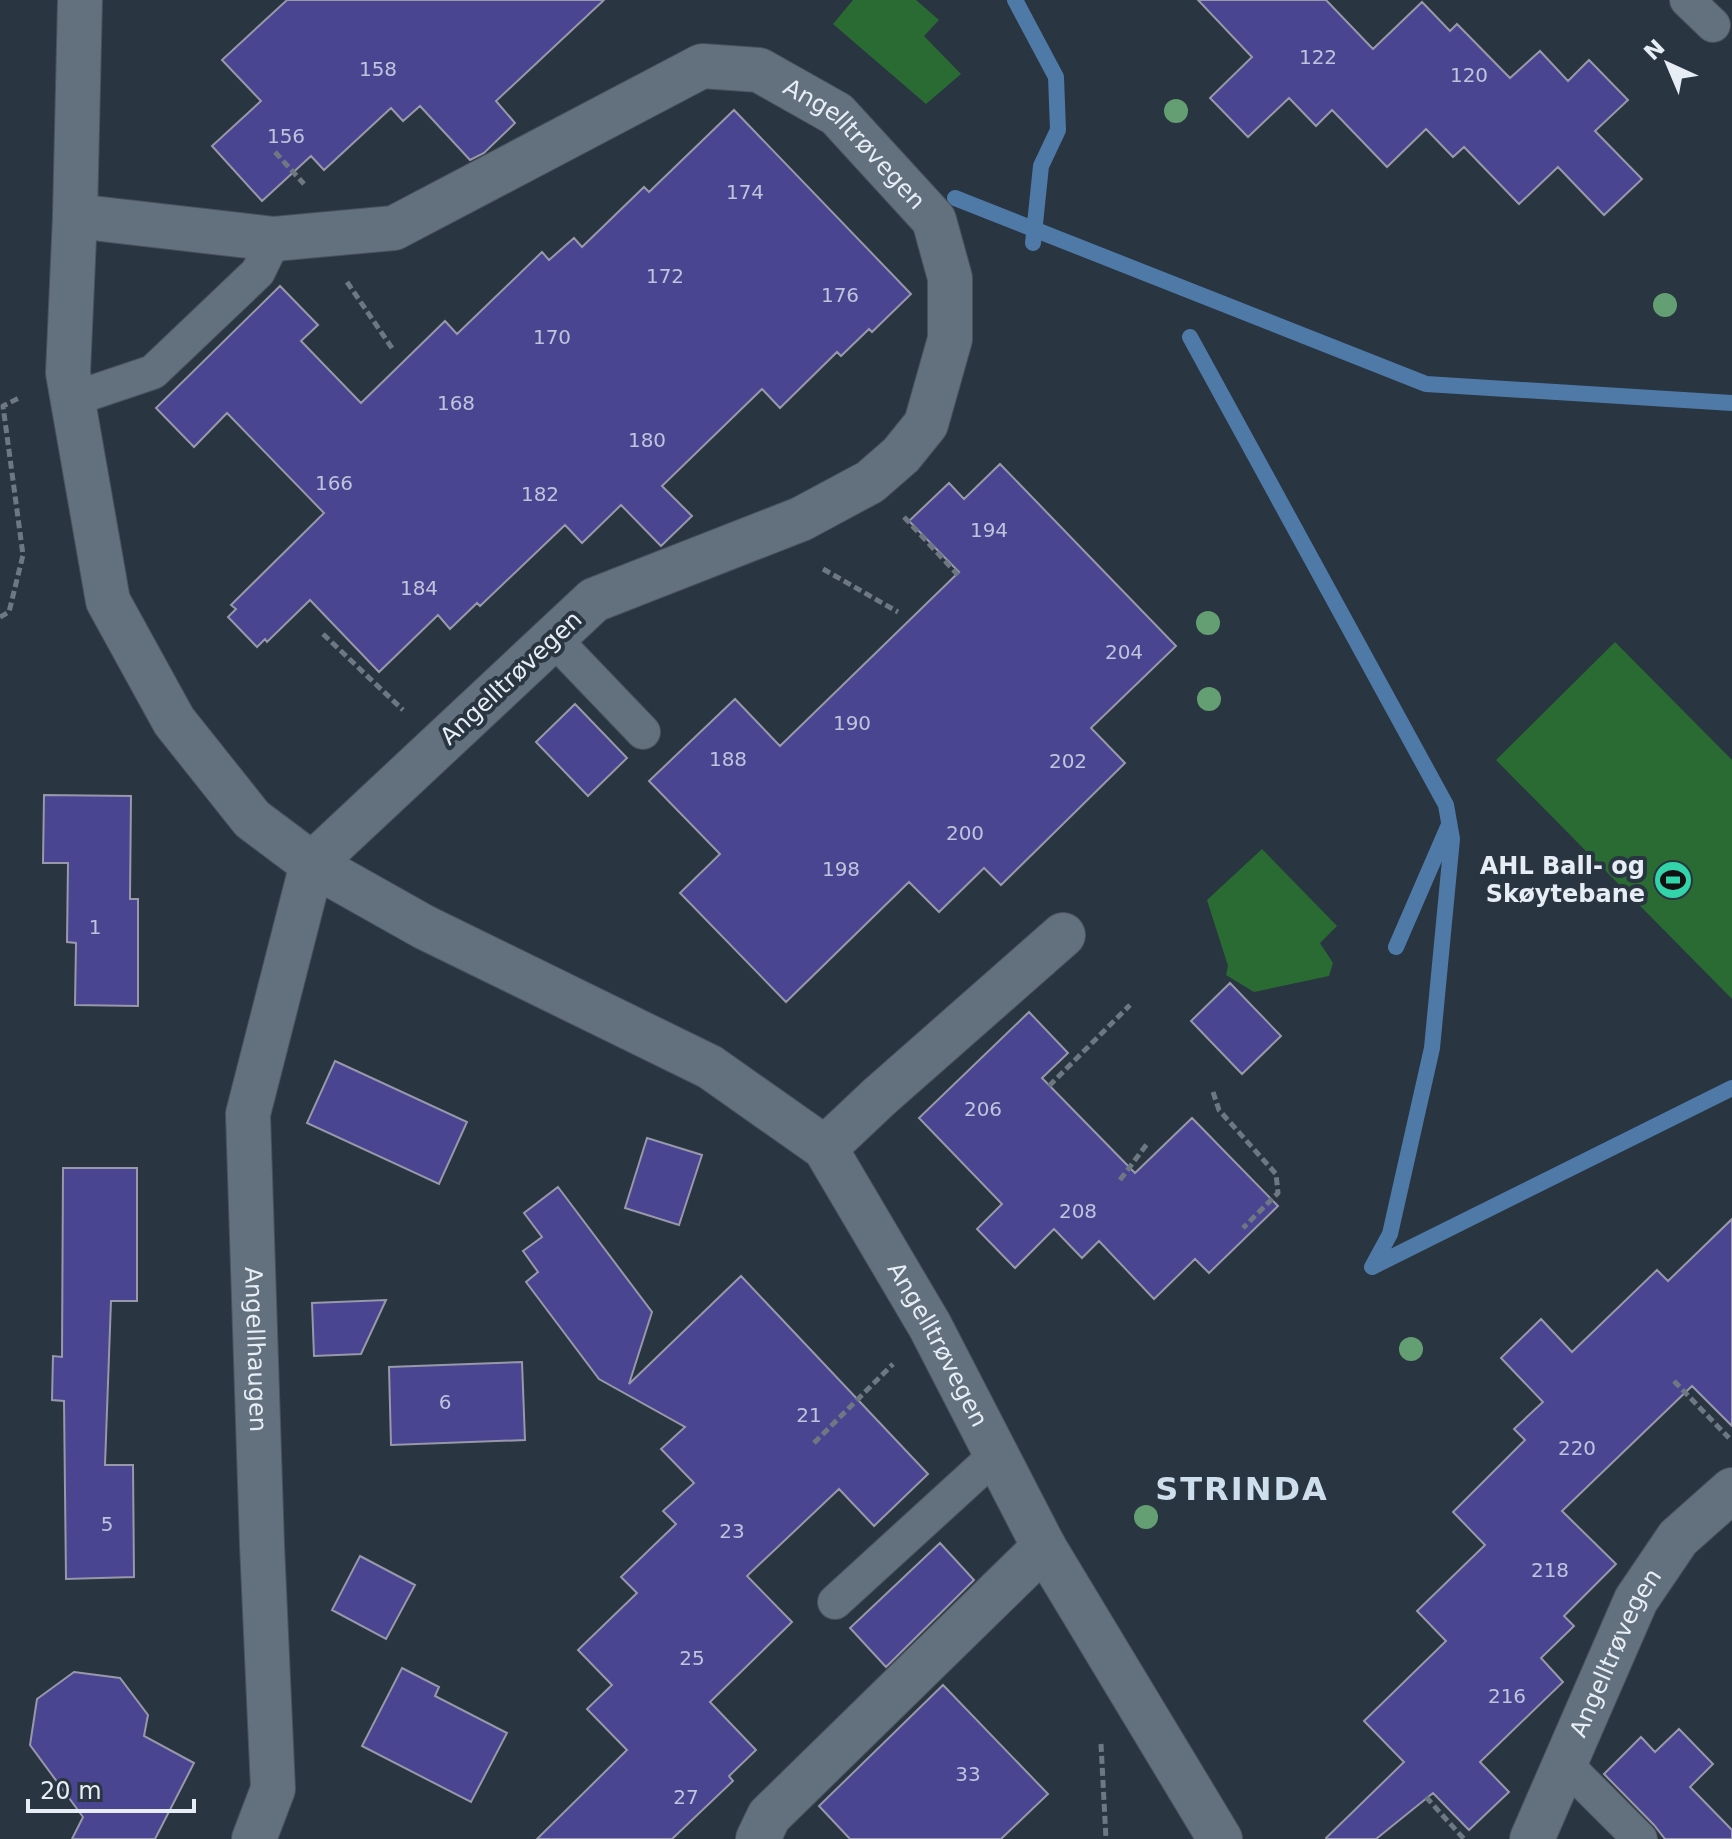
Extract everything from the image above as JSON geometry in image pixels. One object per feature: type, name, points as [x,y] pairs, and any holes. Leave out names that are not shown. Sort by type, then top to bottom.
[{"type":"street","name":"Angelltrøvegen","points":[[80,0],[71,386],[108,601],[174,721],[252,819],[312,864],[424,927],[710,1067],[825,1148],[930,1326],[1044,1547],[1220,1839]]},
{"type":"street","name":"Angelltrøvegen","points":[[75,216],[274,239],[394,228],[702,66],[759,70],[837,114],[934,220],[950,278],[950,339],[926,424],[901,455],[870,482],[801,519],[594,600],[312,864]]},
{"type":"street","name":"Angellhaugen","points":[[254,1839],[273,1789],[248,1114],[312,864]]},
{"type":"street","points":[[825,1148],[1063,935]]},
{"type":"street","name":"Angelltrøvegen","points":[[1532,1839],[1636,1600],[1678,1538],[1732,1490]]},
{"type":"street","points":[[758,1839],[769,1816],[1044,1547]]},
{"type":"lane","points":[[1687,0],[1713,25]]},
{"type":"lane","points":[[71,386],[153,372],[258,272],[274,239]]},
{"type":"lane","points":[[553,638],[643,732]]},
{"type":"lane","points":[[835,1602],[997,1454]]},
{"type":"lane","points":[[1565,1764],[1640,1839]]},
{"type":"path","points":[[0,617],[9,612],[23,555],[3,406],[71,386]]},
{"type":"path","points":[[870,482],[958,575]]},
{"type":"path","points":[[823,569],[898,612]]},
{"type":"path","points":[[323,634],[439,744]]},
{"type":"path","points":[[1049,1086],[1130,1005]]},
{"type":"path","points":[[1213,1092],[1219,1110],[1276,1174],[1278,1193],[1243,1228]]},
{"type":"path","points":[[1120,1180],[1147,1144]]},
{"type":"path","points":[[814,1443],[930,1326]]},
{"type":"path","points":[[1674,1381],[1732,1442]]},
{"type":"path","points":[[1102,1744],[1106,1839]]},
{"type":"path","points":[[1426,1797],[1464,1839]]},
{"type":"green space","points":[[853,0],[916,0],[939,20],[924,36],[961,74],[926,104],[833,24]]},
{"type":"green space","name":"AHL Ball- og Skøytebane","points":[[1615,642],[1732,760],[1732,999],[1496,760]]},
{"type":"green space","points":[[1262,849],[1337,926],[1320,943],[1333,963],[1329,976],[1254,992],[1226,975],[1228,966],[1207,900]]},
{"type":"building","points":[[287,0],[604,0],[496,101],[515,123],[484,153],[470,160],[420,106],[403,121],[391,108],[324,170],[311,156],[262,201],[212,146],[261,101],[222,60]]},
{"type":"building","points":[[1198,0],[1326,0],[1373,49],[1422,2],[1450,31],[1457,24],[1510,78],[1540,51],[1568,81],[1589,60],[1628,100],[1595,131],[1642,179],[1604,215],[1558,167],[1519,204],[1464,147],[1453,157],[1426,129],[1387,167],[1332,110],[1316,126],[1289,98],[1248,137],[1210,98],[1252,57]]},
{"type":"building","points":[[734,110],[911,294],[872,332],[869,329],[841,356],[837,352],[780,408],[762,389],[662,486],[692,516],[661,546],[621,505],[582,543],[565,525],[480,606],[477,603],[450,629],[438,615],[379,672],[310,600],[267,642],[265,639],[257,647],[228,617],[236,609],[231,605],[324,513],[227,413],[194,447],[156,408],[280,286],[318,325],[301,341],[361,403],[445,321],[457,334],[542,252],[549,260],[574,238],[582,247],[644,187],[649,192]]},
{"type":"building","points":[[1000,464],[1176,646],[1091,728],[1125,763],[1001,885],[984,868],[939,912],[909,882],[786,1002],[680,893],[720,854],[649,781],[735,699],[780,746],[959,572],[909,521],[949,483],[964,499]]},
{"type":"building","points":[[575,704],[627,758],[588,796],[536,742]]},
{"type":"building","points":[[44,795],[131,796],[130,899],[138,899],[138,1006],[75,1005],[76,943],[67,942],[68,863],[43,863]]},
{"type":"building","points":[[1230,983],[1281,1036],[1242,1074],[1191,1021]]},
{"type":"building","points":[[1029,1012],[1068,1053],[1042,1078],[1135,1173],[1192,1118],[1278,1206],[1209,1273],[1195,1259],[1154,1299],[1099,1241],[1082,1258],[1054,1229],[1015,1268],[977,1229],[1002,1204],[919,1118]]},
{"type":"building","points":[[335,1061],[467,1122],[439,1184],[307,1123]]},
{"type":"building","points":[[647,1138],[702,1155],[679,1225],[625,1208]]},
{"type":"building","points":[[63,1168],[137,1168],[137,1301],[111,1301],[105,1465],[133,1465],[134,1577],[66,1579],[64,1401],[52,1400],[53,1356],[62,1357]]},
{"type":"building","points":[[558,1187],[652,1312],[629,1384],[741,1276],[928,1474],[874,1526],[839,1489],[747,1576],[792,1622],[710,1702],[756,1750],[729,1776],[733,1781],[672,1839],[537,1839],[627,1750],[587,1709],[612,1685],[578,1650],[637,1593],[621,1577],[676,1524],[663,1511],[694,1483],[661,1449],[685,1427],[599,1379],[526,1282],[538,1272],[523,1251],[542,1237],[524,1213]]},
{"type":"building","points":[[1732,1219],[1732,1426],[1692,1386],[1562,1511],[1616,1564],[1564,1616],[1574,1626],[1541,1658],[1563,1682],[1480,1762],[1509,1792],[1469,1830],[1433,1793],[1376,1839],[1327,1839],[1404,1762],[1364,1721],[1446,1641],[1417,1611],[1485,1545],[1453,1512],[1525,1440],[1514,1429],[1543,1402],[1501,1358],[1541,1319],[1572,1352],[1657,1270],[1668,1281]]},
{"type":"building","points":[[386,1300],[361,1354],[314,1356],[312,1303]]},
{"type":"building","points":[[522,1362],[525,1440],[391,1445],[389,1367]]},
{"type":"building","points":[[940,1543],[974,1580],[886,1667],[850,1628]]},
{"type":"building","points":[[360,1556],[415,1585],[386,1639],[332,1610]]},
{"type":"building","points":[[402,1668],[439,1687],[435,1696],[507,1733],[471,1802],[362,1746]]},
{"type":"building","points":[[74,1672],[120,1678],[148,1715],[144,1736],[194,1763],[155,1839],[72,1839],[83,1817],[30,1745],[37,1699]]},
{"type":"building","points":[[943,1685],[1048,1794],[1001,1839],[850,1839],[819,1806]]},
{"type":"building","points":[[1679,1729],[1713,1764],[1690,1787],[1732,1830],[1732,1839],[1665,1839],[1604,1774],[1641,1737],[1655,1752]]},
{"type":"waterway","points":[[1015,0],[1056,77],[1058,130],[1041,166],[1033,243]]},
{"type":"waterway","points":[[955,198],[1426,384],[1732,403]]},
{"type":"waterway","points":[[1190,337],[1446,805],[1452,839],[1432,1048],[1390,1234],[1372,1267],[1732,1088]]},
{"type":"waterway","points":[[1396,947],[1448,827]]},
{"type":"place","name":"AHL Ball- og Skøytebane","points":[[1673,880]]},
{"type":"district","name":"STRINDA","points":[[1242,1489]]}]
